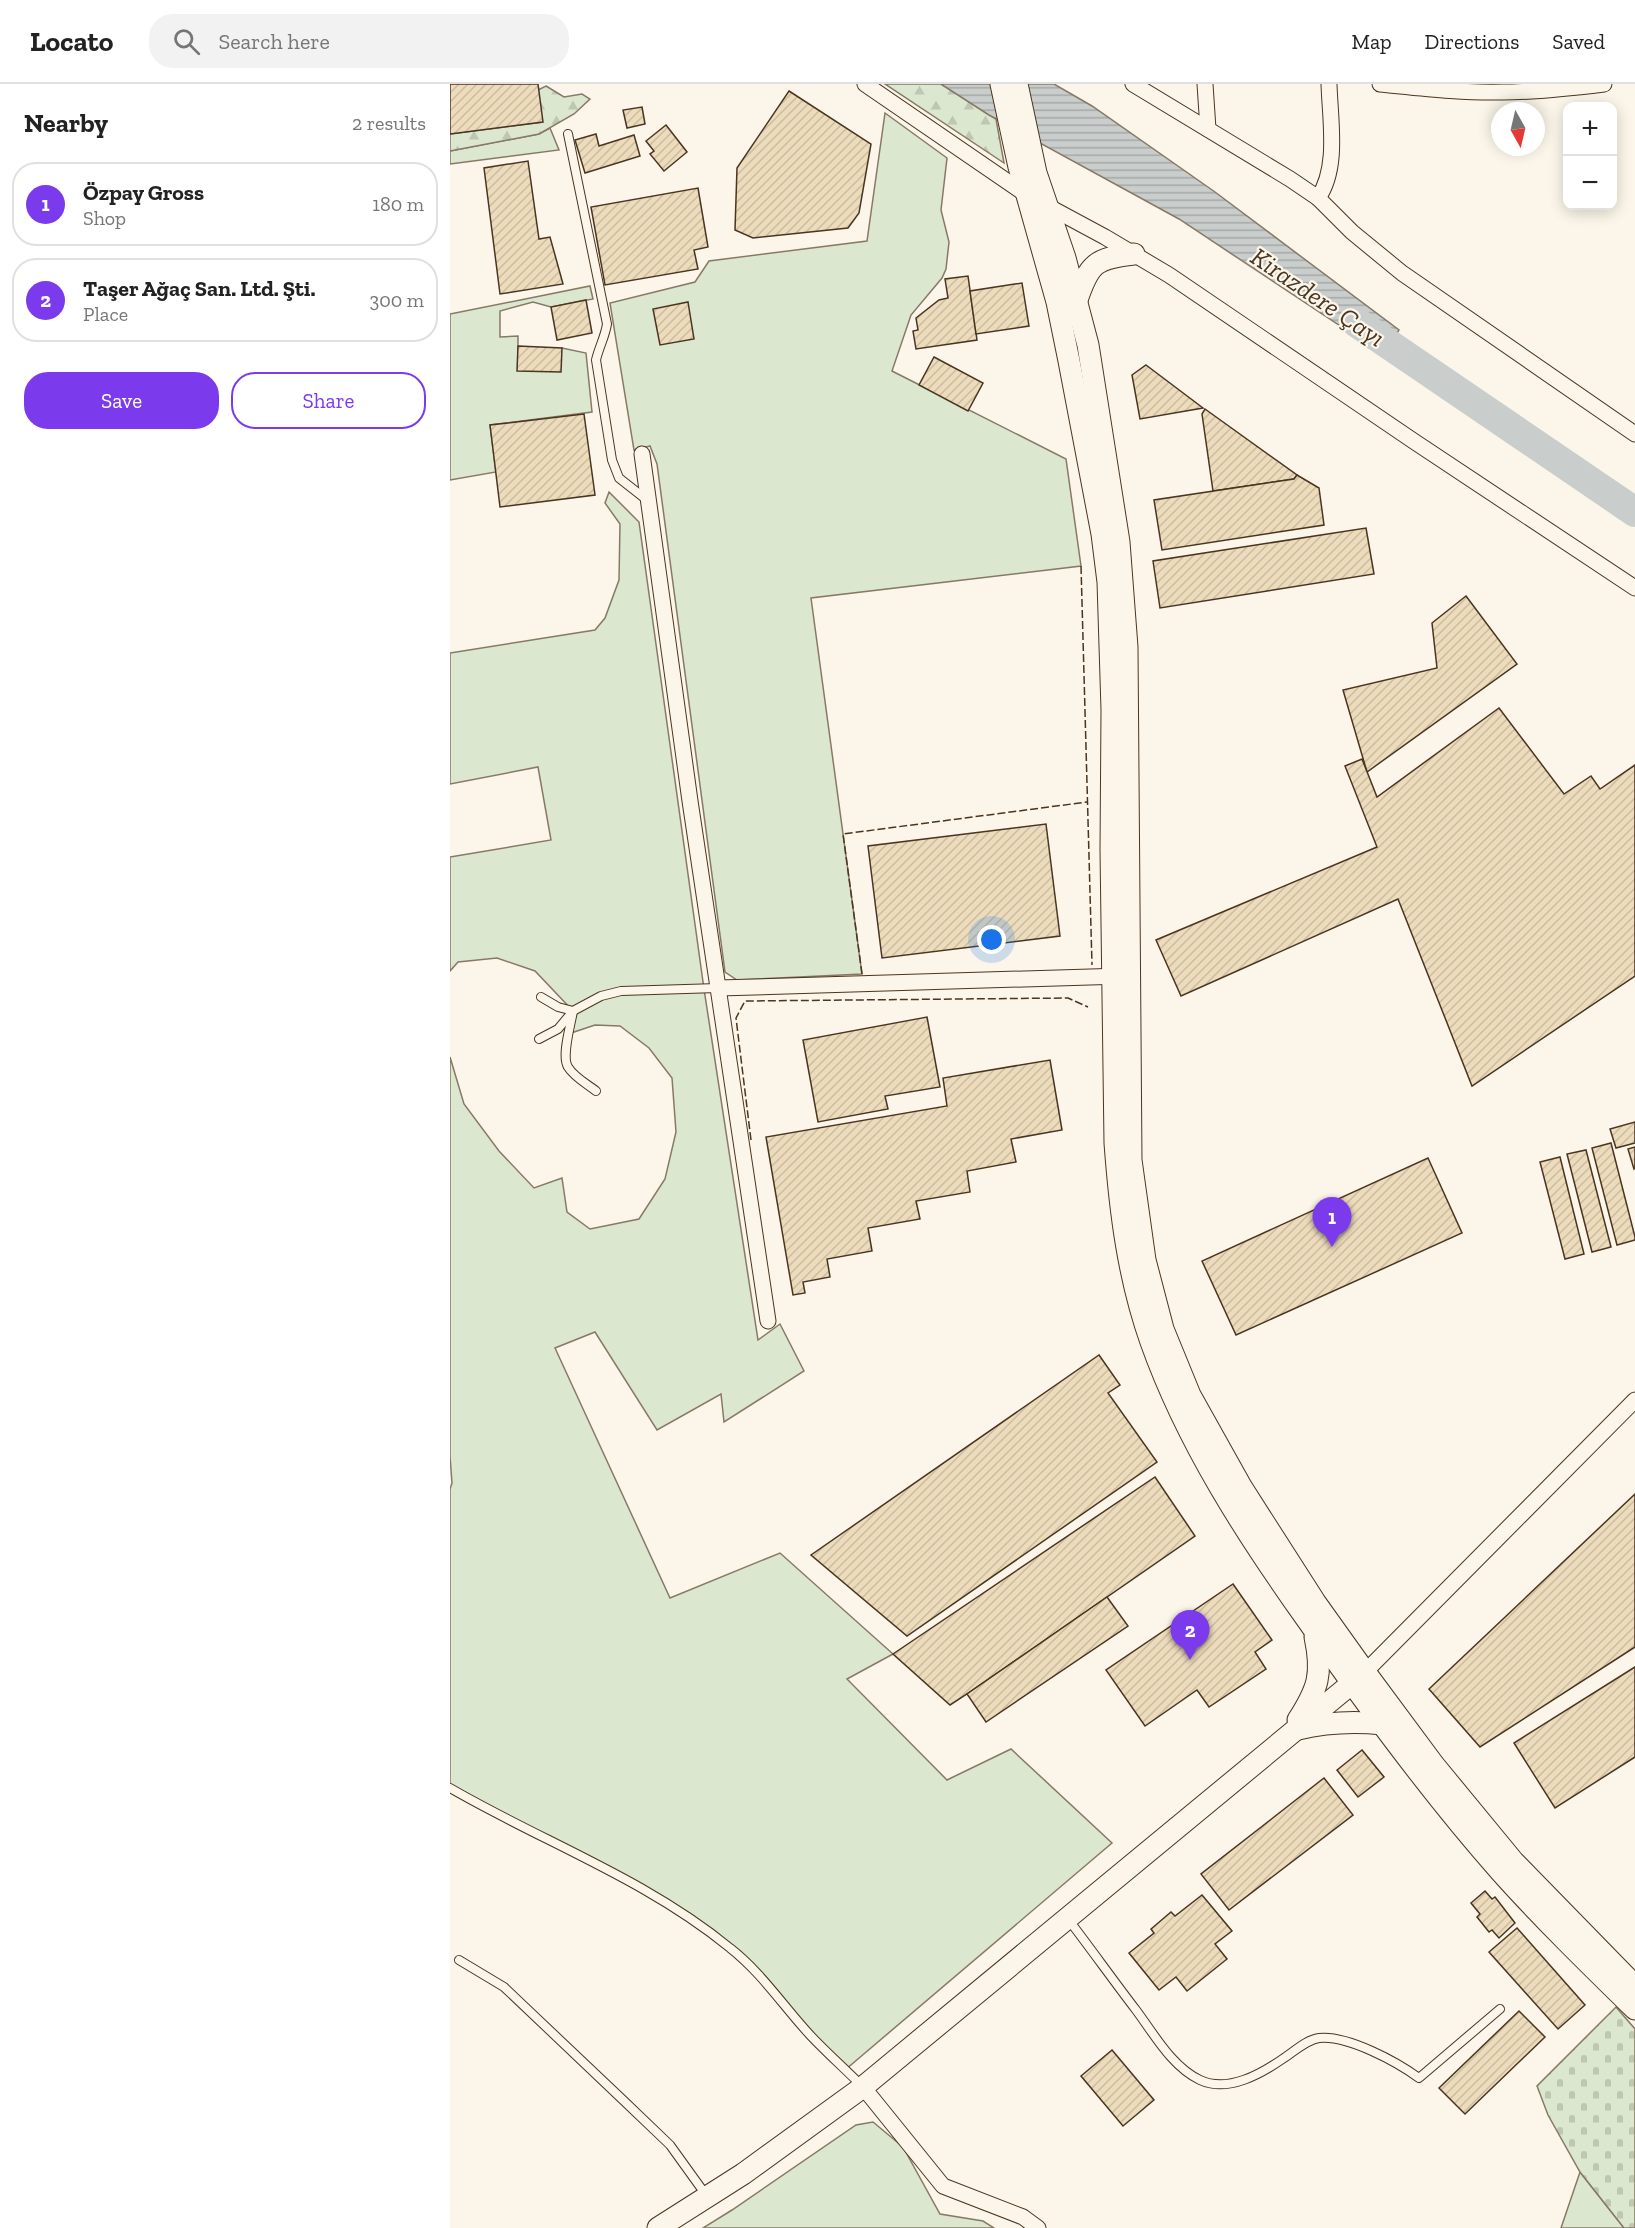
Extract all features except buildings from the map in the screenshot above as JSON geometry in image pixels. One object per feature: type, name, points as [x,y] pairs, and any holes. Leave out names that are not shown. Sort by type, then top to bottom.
[{"type":"main road","points":[[1001,84],[1028,170],[1048,206],[1077,300],[1098,401],[1123,575],[1127,647],[1121,976],[1115,1143],[1118,1192],[1127,1253],[1143,1317],[1180,1411],[1223,1493],[1262,1556],[1314,1631],[1434,1765],[1513,1861],[1635,1986]]},
{"type":"main road","points":[[1017,84],[1028,170],[1027,195],[1057,302],[1102,534],[1108,582],[1121,976],[1133,1185],[1145,1260],[1163,1329],[1194,1402],[1242,1488],[1315,1602],[1383,1724],[1421,1775],[1501,1871],[1635,2009]]},
{"type":"main road","points":[[1077,300],[1083,282],[1093,266],[1107,258],[1134,254]]},
{"type":"main road","points":[[1292,1731],[1311,1700],[1318,1682],[1320,1669],[1314,1631]]},
{"type":"main road","points":[[658,2228],[782,2146],[863,2087],[1358,1678]]},
{"type":"main road","points":[[1292,1731],[1331,1722],[1383,1724]]},
{"type":"street","points":[[865,84],[1027,195],[1179,281],[1635,588]]},
{"type":"street","points":[[1133,84],[1318,198],[1352,232],[1402,273],[1635,434]]},
{"type":"street","points":[[1205,84],[1208,129]]},
{"type":"street","points":[[1318,198],[1326,187],[1331,170],[1329,84]]},
{"type":"street","points":[[1380,84],[1502,92],[1552,90],[1604,84]]},
{"type":"street","points":[[642,454],[768,1321]]},
{"type":"street","points":[[718,988],[1121,976]]},
{"type":"street","points":[[1358,1678],[1635,1400]]},
{"type":"street","points":[[863,2087],[943,2186],[1023,2217],[1038,2228]]},
{"type":"lane","points":[[568,134],[607,324],[596,360],[612,460],[619,478],[649,502]]},
{"type":"lane","points":[[539,1039],[558,1029],[573,1011],[601,996],[621,990],[718,988]]},
{"type":"lane","points":[[541,997],[558,1007],[573,1011]]},
{"type":"lane","points":[[573,1011],[566,1065],[575,1076],[596,1091]]},
{"type":"lane","points":[[450,1788],[648,1891],[691,1919],[732,1949],[810,2035],[863,2087]]},
{"type":"lane","points":[[1067,1918],[1174,2061],[1201,2081],[1219,2085],[1237,2083],[1257,2074],[1284,2059],[1300,2046],[1318,2038],[1335,2039],[1370,2050],[1404,2067],[1419,2078],[1500,2009]]},
{"type":"lane","points":[[459,1960],[504,1986],[670,2145],[707,2197]]},
{"type":"green space","points":[[885,84],[941,84],[996,119],[1004,163]]},
{"type":"green space","points":[[546,86],[564,97],[582,94],[590,99],[574,114],[539,134],[450,151],[450,134],[542,122],[538,90]]},
{"type":"green space","points":[[885,113],[947,158],[941,210],[949,242],[946,269],[942,278],[911,315],[892,371],[1066,459],[1081,566],[811,598],[862,974],[737,980],[725,972],[657,464],[650,446],[634,450],[610,303],[695,282],[709,261],[867,241]]},
{"type":"green space","points":[[550,128],[559,150],[450,164],[450,151],[539,134]]},
{"type":"green space","points":[[590,286],[593,299],[551,307],[533,302],[500,311],[500,337],[518,336],[518,370],[562,348],[586,353],[592,412],[490,425],[496,472],[450,480],[450,314]]},
{"type":"green space","points":[[609,492],[639,522],[704,989],[758,1340],[780,1324],[804,1371],[724,1422],[721,1394],[657,1430],[595,1332],[555,1348],[670,1598],[780,1553],[893,1654],[847,1679],[947,1780],[1011,1749],[1112,1843],[845,2070],[732,1949],[691,1919],[450,1788],[450,1489],[452,1483],[450,1456],[450,1057],[464,1104],[499,1151],[534,1188],[562,1178],[567,1212],[590,1229],[639,1219],[665,1179],[676,1132],[672,1078],[649,1048],[620,1026],[595,1025],[568,1034],[573,1011],[535,971],[497,958],[458,962],[450,971],[450,857],[551,840],[538,767],[450,784],[450,653],[595,630],[605,618],[619,580],[620,524],[605,503]]},
{"type":"green space","points":[[1616,2007],[1635,2029],[1635,2228],[1624,2228],[1580,2172],[1548,2115],[1537,2086]]},
{"type":"green space","points":[[873,2122],[903,2147],[940,2214],[983,2221],[994,2228],[703,2228],[856,2125]]},
{"type":"green space","points":[[1580,2172],[1624,2228],[1561,2228]]},
{"type":"water","points":[[941,84],[1054,84],[1092,106],[1215,192],[1399,330],[1384,355],[1179,219],[989,115]]},
{"type":"waterway","name":"Kirazdere Çayı","points":[[1356,322],[1635,512]]},
{"type":"fence","points":[[1081,566],[1092,965]]},
{"type":"fence","points":[[862,974],[843,834],[1087,802]]},
{"type":"fence","points":[[751,1140],[736,1018],[745,1001],[1068,998],[1088,1007]]},
{"type":"place","name":"Özpay Gross","points":[[1332,1247]]},
{"type":"place","name":"Taşer Ağaç San. Ltd. Şti.","points":[[1190,1660]]}]
